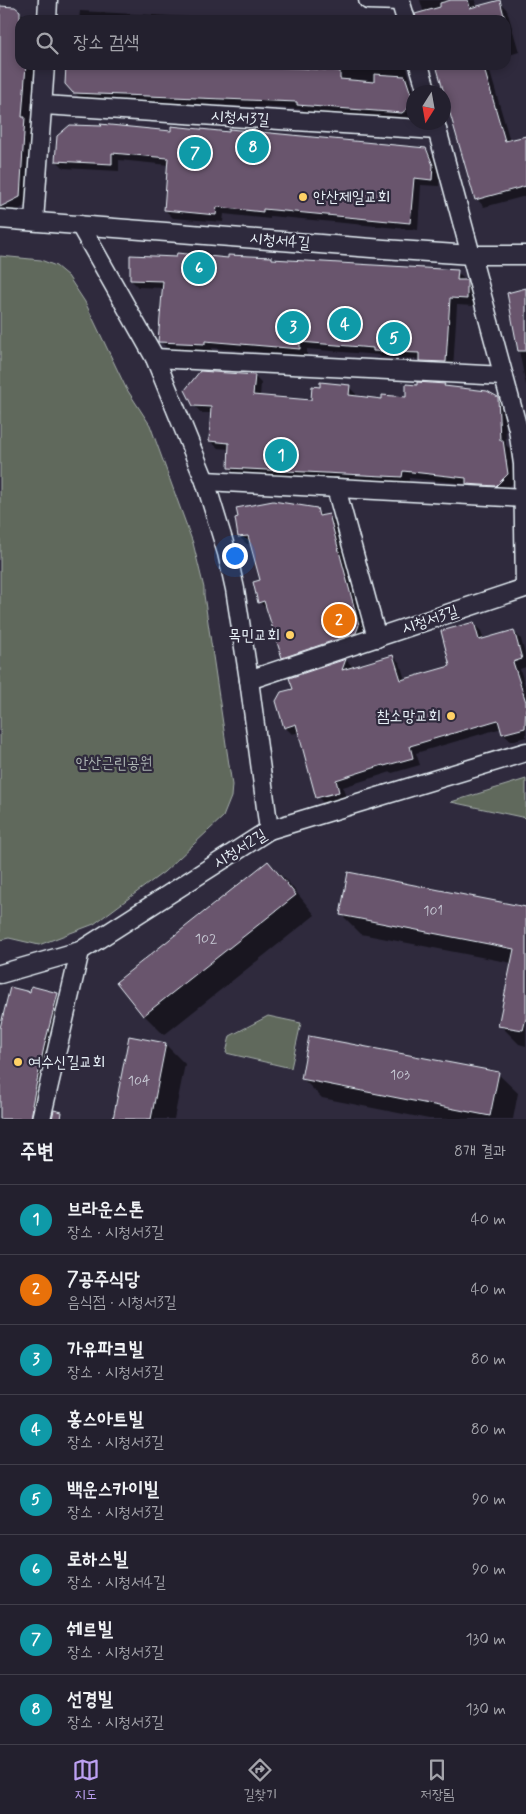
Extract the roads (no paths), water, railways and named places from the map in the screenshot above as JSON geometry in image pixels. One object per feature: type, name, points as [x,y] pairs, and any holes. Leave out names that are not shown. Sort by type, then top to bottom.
[{"type":"street","points":[[47,15],[48,0]]},
{"type":"street","points":[[368,0],[400,1],[404,15]]},
{"type":"street","points":[[34,221],[44,106],[45,70]]},
{"type":"street","points":[[420,70],[425,85]]},
{"type":"street","name":"시청서3길","points":[[44,106],[406,124]]},
{"type":"street","name":"시청서3길","points":[[250,680],[526,588],[523,464],[518,429],[437,130]]},
{"type":"street","name":"시청서4길","points":[[0,219],[471,255],[526,255]]},
{"type":"street","points":[[80,225],[155,358],[205,481],[236,589],[250,680],[269,830]]},
{"type":"street","points":[[155,358],[504,376]]},
{"type":"street","points":[[205,481],[524,498]]},
{"type":"street","points":[[336,488],[376,638]]},
{"type":"street","name":"시청서2길","points":[[0,974],[80,951],[269,830],[526,752]]},
{"type":"street","points":[[41,1119],[80,951]]},
{"type":"place","name":"선경빌","points":[[253,147]]},
{"type":"place","name":"쉐르빌","points":[[195,153]]},
{"type":"place","name":"안산제일교회","points":[[303,197]]},
{"type":"place","name":"로하스빌","points":[[199,268]]},
{"type":"place","name":"홍스아트빌","points":[[345,324]]},
{"type":"place","name":"가유파크빌","points":[[293,327]]},
{"type":"place","name":"백운스카이빌","points":[[394,338]]},
{"type":"place","name":"브라운스톤","points":[[281,455]]},
{"type":"place","name":"7공주식당","points":[[339,620]]},
{"type":"place","name":"목민교회","points":[[290,635]]},
{"type":"place","name":"참소망교회","points":[[451,716]]},
{"type":"place","name":"여수신길교회","points":[[18,1062]]},
{"type":"park label","name":"안산근린공원","points":[[114,763]]}]
